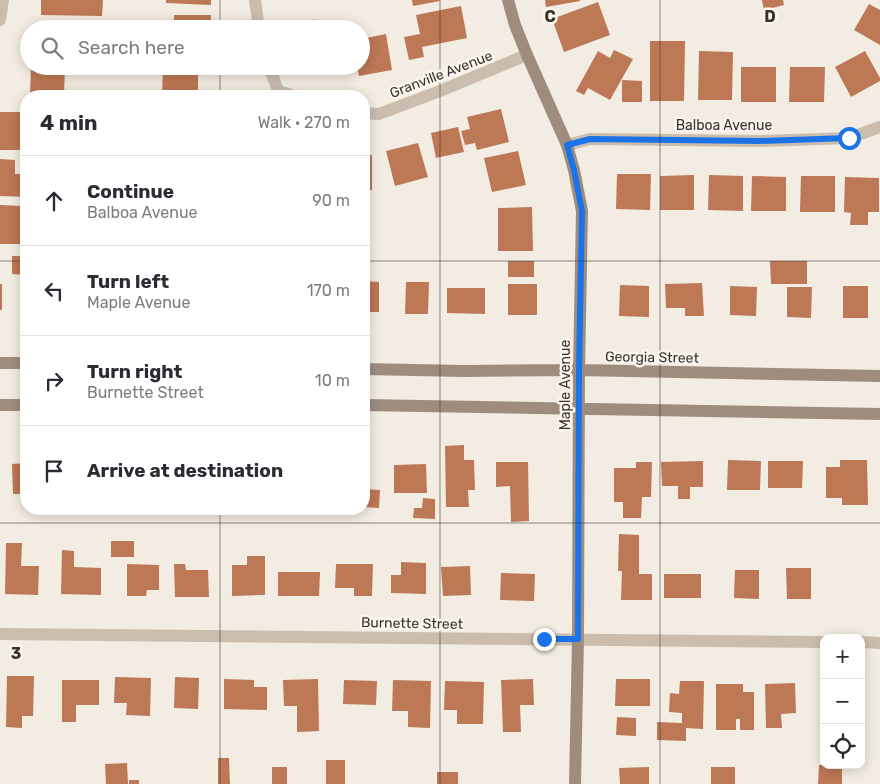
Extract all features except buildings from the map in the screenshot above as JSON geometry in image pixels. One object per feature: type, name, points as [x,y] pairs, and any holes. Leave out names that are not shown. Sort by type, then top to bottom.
[{"type":"main road","name":"Maple Avenue","points":[[508,0],[515,25],[527,55],[567,145],[582,211],[575,784]]},
{"type":"main road","points":[[0,363],[20,363]]},
{"type":"main road","name":"Georgia Street","points":[[370,369],[579,370],[880,376]]},
{"type":"main road","points":[[0,405],[20,405]]},
{"type":"main road","points":[[370,405],[880,414]]},
{"type":"street","points":[[0,20],[3,0]]},
{"type":"street","points":[[255,0],[258,20]]},
{"type":"street","name":"Granville Avenue","points":[[370,113],[379,114],[527,55]]},
{"type":"street","points":[[272,75],[278,90]]},
{"type":"street","name":"Balboa Avenue","points":[[567,145],[590,139],[759,141],[849,138],[880,127]]},
{"type":"street","name":"Burnette Street","points":[[0,634],[820,642]]},
{"type":"street","points":[[865,642],[880,643]]},
{"type":"route","points":[[544,639],[578,639],[579,370],[582,211],[567,145],[590,139],[759,141],[849,138]]}]
